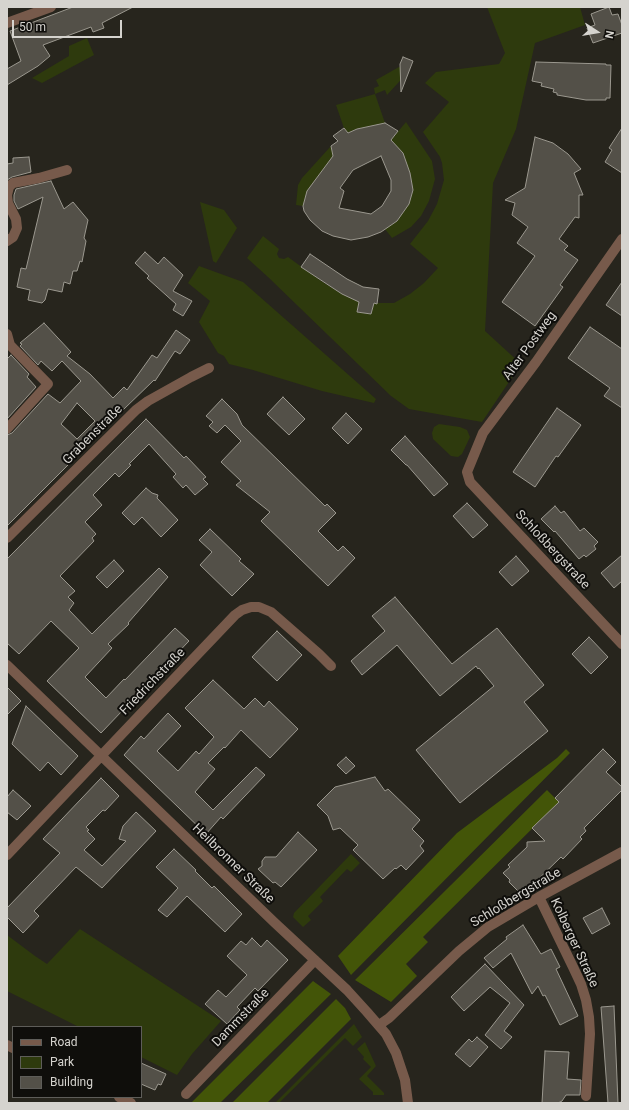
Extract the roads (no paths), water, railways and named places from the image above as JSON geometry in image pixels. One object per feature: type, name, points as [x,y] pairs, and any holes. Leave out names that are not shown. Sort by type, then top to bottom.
[{"type":"street","points":[[7,22],[51,7]]},
{"type":"street","points":[[7,242],[13,238],[18,228],[16,219],[8,203],[7,194],[9,186],[13,183],[39,178],[67,170]]},
{"type":"street","name":"Alter Postweg","points":[[467,472],[483,433],[536,362],[622,239]]},
{"type":"street","points":[[7,334],[8,347],[48,384],[7,429]]},
{"type":"street","name":"Grabenstraße","points":[[7,538],[136,410],[157,396],[209,368]]},
{"type":"street","name":"Schloßbergstraße","points":[[467,472],[470,482],[622,644]]},
{"type":"street","name":"Friedrichstraße","points":[[7,855],[235,615],[246,608],[259,607],[271,612],[331,666]]},
{"type":"street","name":"Heilbronner Straße","points":[[7,665],[347,990],[379,1025],[391,1043],[400,1062],[405,1080],[408,1103]]},
{"type":"street","name":"Schloßbergstraße","points":[[379,1025],[389,1018],[459,951],[488,927],[539,897],[622,852]]},
{"type":"street","name":"Kolberger Straße","points":[[539,897],[573,967],[586,1000],[590,1034],[586,1096]]},
{"type":"street","name":"Dammstraße","points":[[186,1094],[314,960]]},
{"type":"street","points":[[120,1098],[131,1103]]}]
